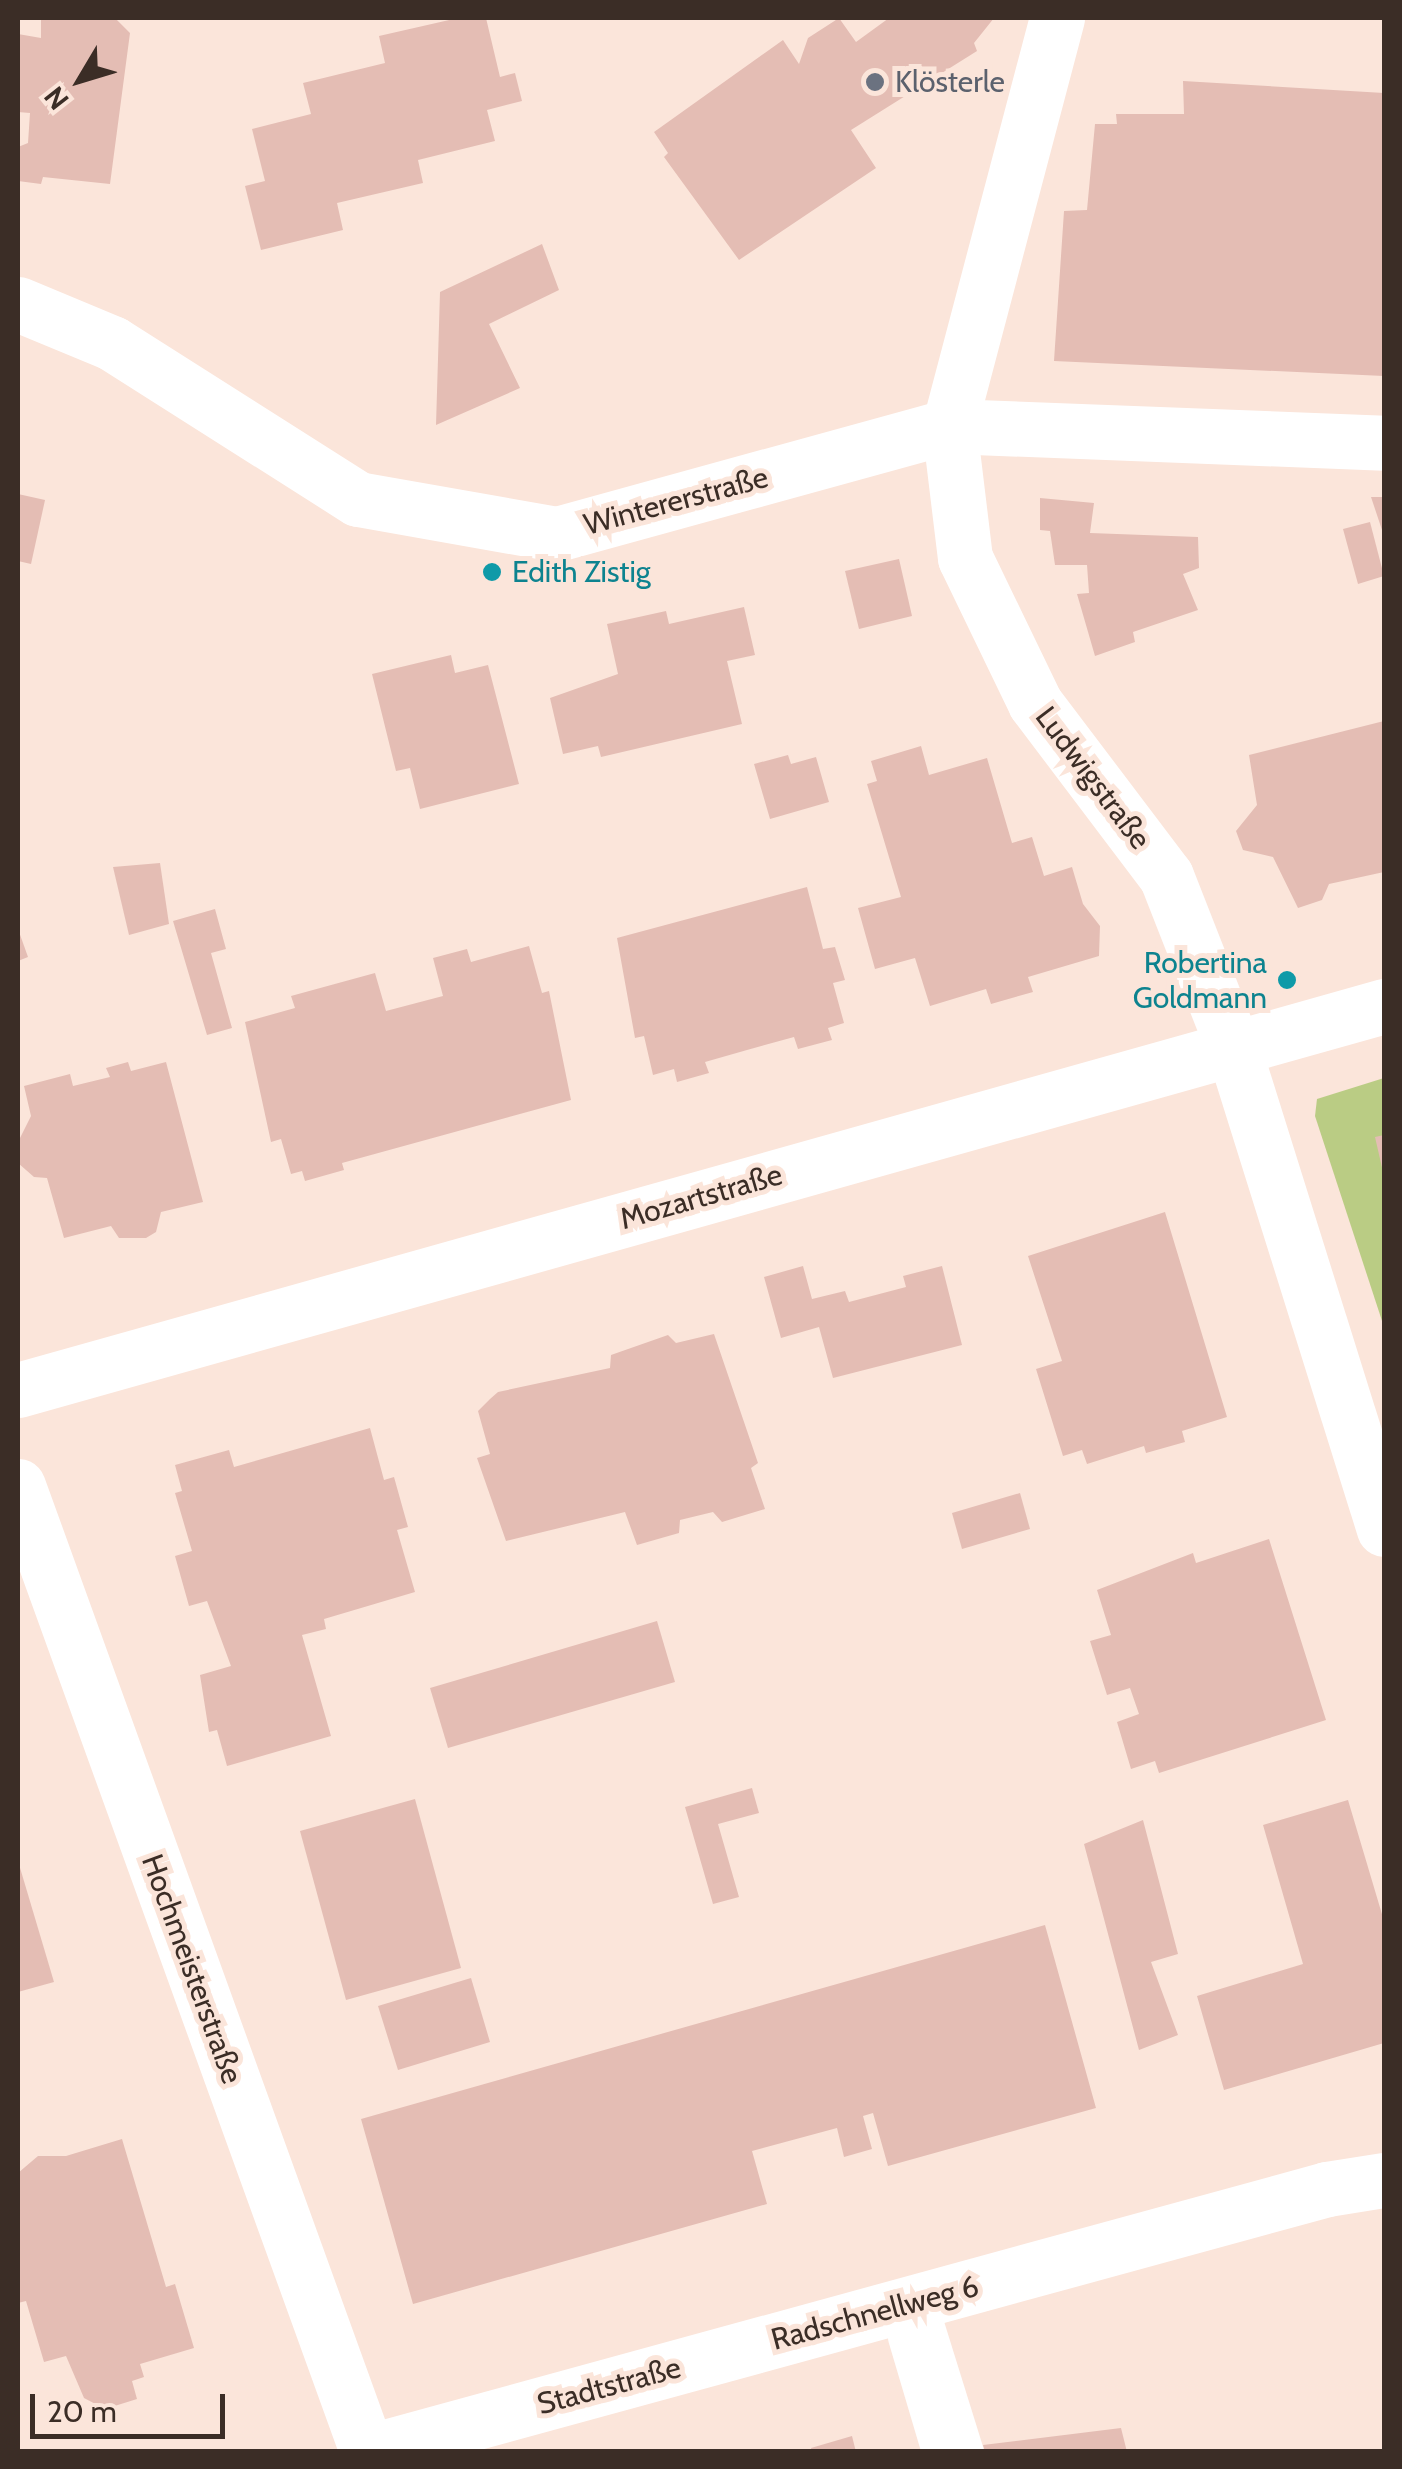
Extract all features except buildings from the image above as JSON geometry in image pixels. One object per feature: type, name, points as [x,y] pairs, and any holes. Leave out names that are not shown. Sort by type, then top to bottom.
[{"type":"street","name":"Ludwigstraße","points":[[1057,18],[949,426],[964,558],[1035,703],[1166,876],[1233,1047],[1384,1529]]},
{"type":"street","name":"Wintererstraße","points":[[18,304],[112,343],[358,498],[557,534],[949,426],[1384,443]]},
{"type":"street","name":"Mozartstraße","points":[[18,1390],[1384,1006]]},
{"type":"street","name":"Hochmeisterstraße","points":[[18,1486],[367,2452]]},
{"type":"street","name":"Radschnellweg 6","points":[[367,2452],[1327,2190],[1384,2180]]},
{"type":"street","name":"Stadtstraße","points":[[367,2452],[889,2310]]},
{"type":"lane","points":[[889,2310],[939,2452]]},
{"type":"lane","points":[[889,2310],[966,2452]]},
{"type":"green space","points":[[1384,1078],[1384,1327],[1315,1116],[1317,1099]]},
{"type":"place","name":"Klösterle","points":[[875,82]]},
{"type":"place","name":"Edith Zistig","points":[[492,572]]},
{"type":"place","name":"Robertina Goldmann","points":[[1287,980]]}]
